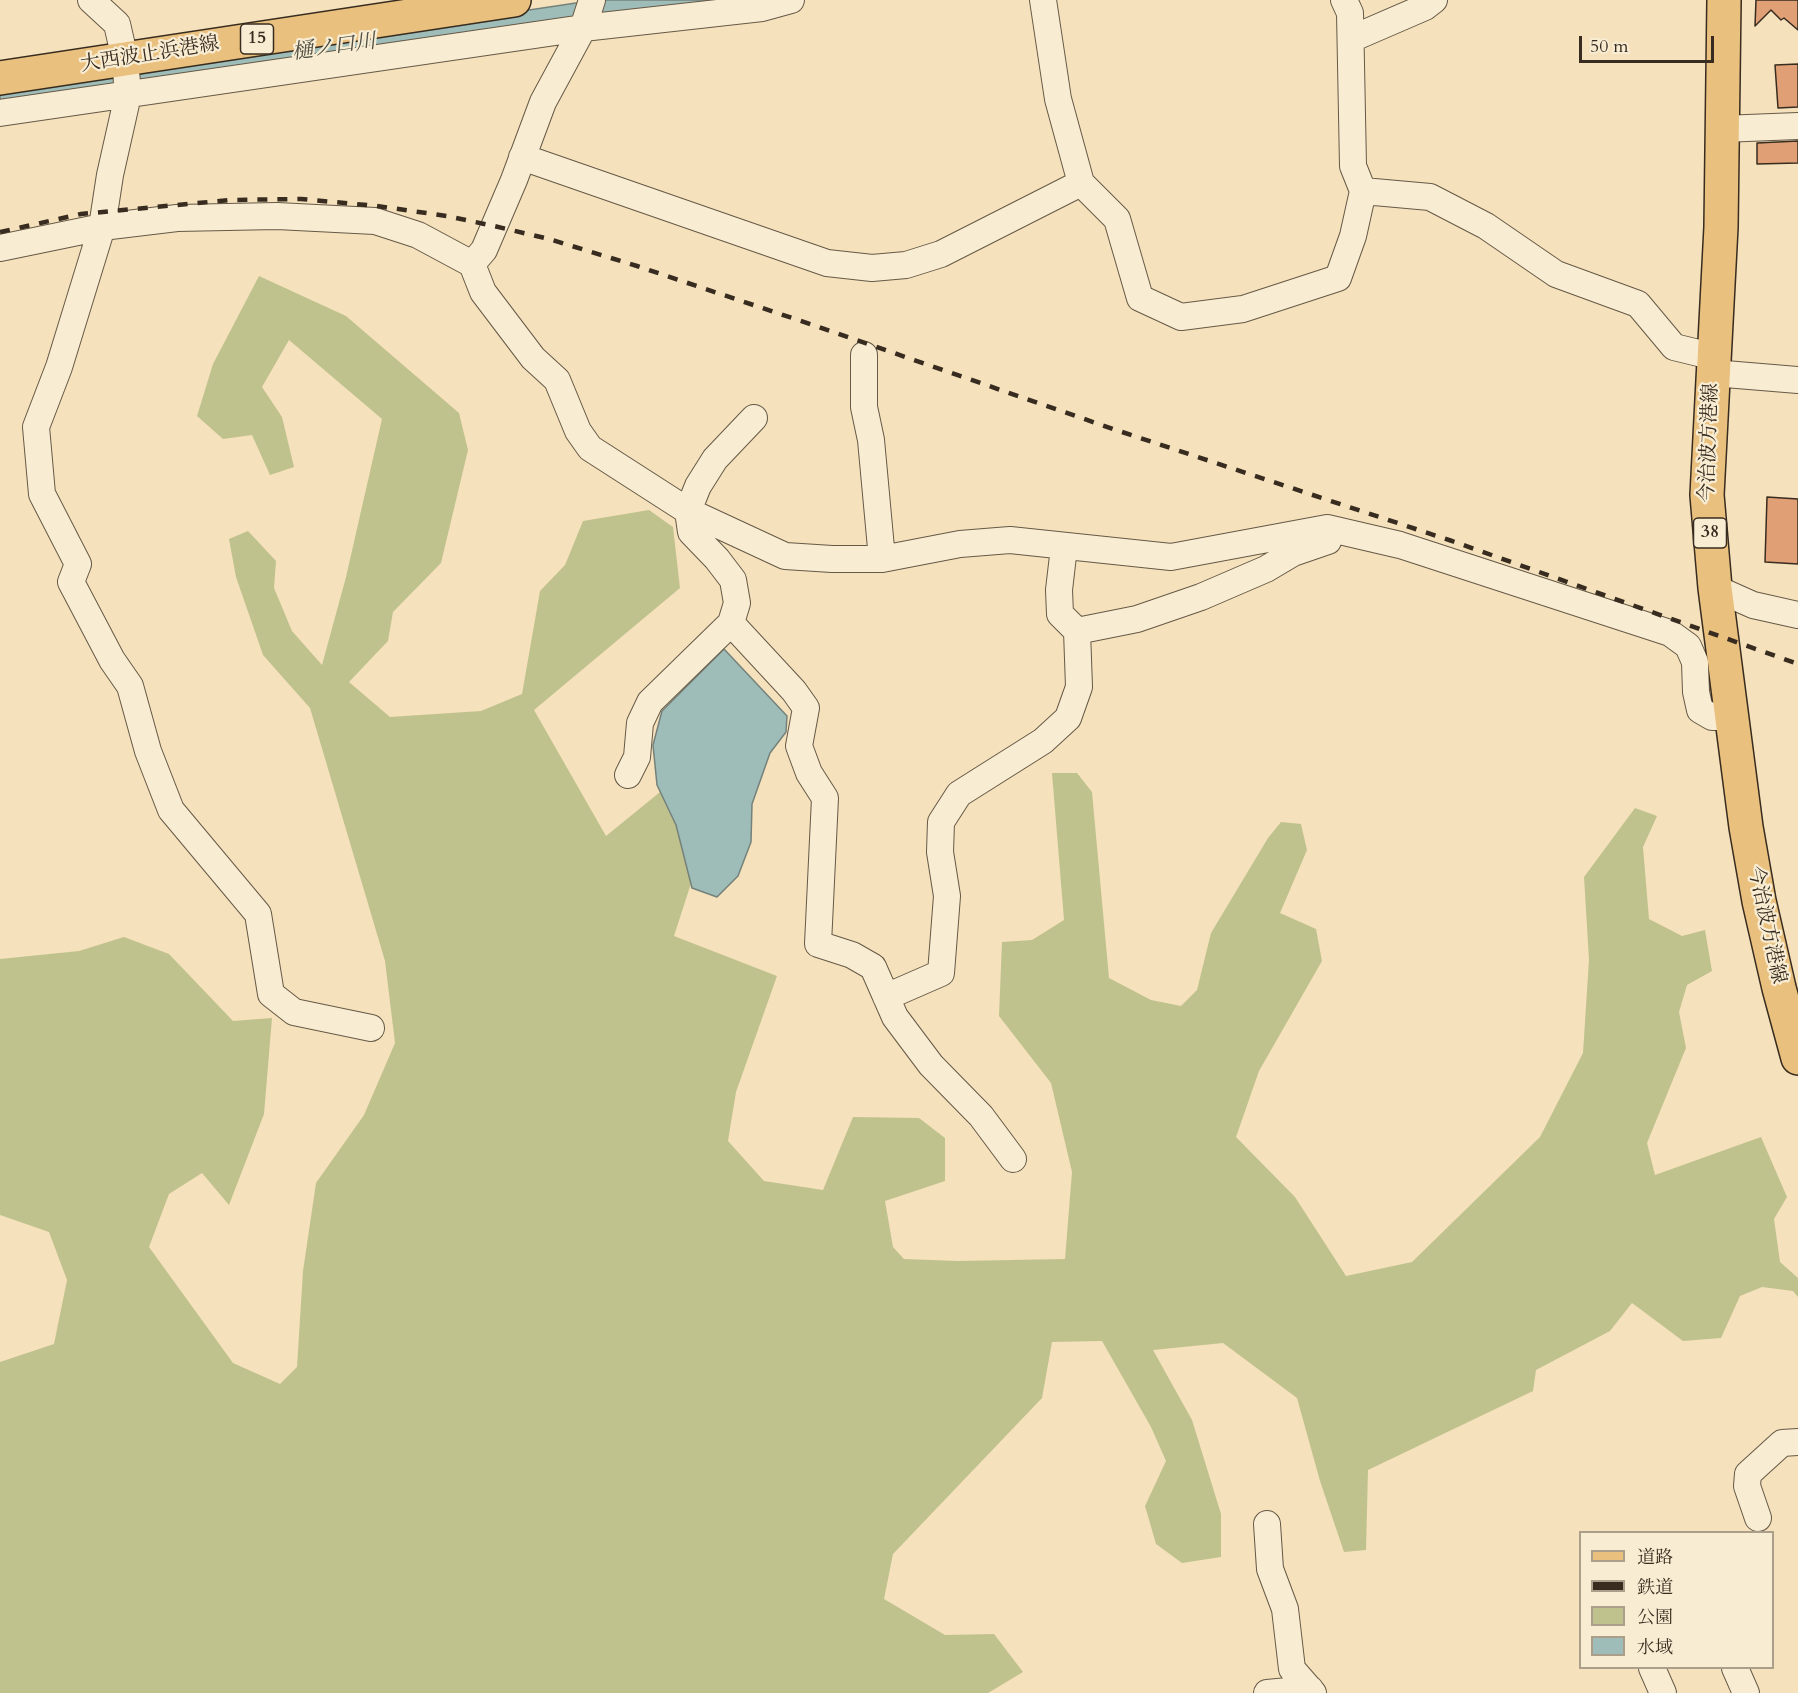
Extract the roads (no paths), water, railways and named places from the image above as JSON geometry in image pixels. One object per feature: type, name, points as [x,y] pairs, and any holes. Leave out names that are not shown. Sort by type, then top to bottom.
[{"type":"main road","name":"大西波止浜港線","points":[[0,78],[464,4],[514,0]]},
{"type":"main road","name":"今治波方港線","points":[[1724,0],[1721,227],[1707,495],[1715,588],[1746,828],[1759,901],[1798,1058]]},
{"type":"street","points":[[91,0],[117,24],[125,59],[128,95],[110,175],[102,227],[59,367],[36,427],[42,494],[78,564],[71,582],[112,660],[130,686],[148,751],[171,810],[258,914],[271,994],[294,1012],[371,1028]]},
{"type":"street","points":[[0,113],[128,95],[587,16],[744,11],[791,0]]},
{"type":"street","points":[[1043,0],[1058,99],[1081,183],[1117,219],[1140,298],[1180,317],[1243,309],[1338,278],[1353,236],[1363,191],[1353,166],[1352,39],[1350,13],[1344,0]]},
{"type":"street","points":[[1352,39],[1425,7],[1434,0]]},
{"type":"street","points":[[472,264],[484,250],[543,102],[587,16]]},
{"type":"street","points":[[1722,129],[1798,126]]},
{"type":"street","points":[[522,157],[827,263],[872,268],[906,265],[941,254],[1081,183]]},
{"type":"street","points":[[1363,191],[1430,197],[1486,226],[1556,274],[1638,304],[1674,347],[1714,365],[1798,380]]},
{"type":"street","points":[[0,248],[102,227],[177,218],[278,216],[375,221],[418,235],[472,264],[483,292],[533,358],[557,380],[578,431],[590,448],[688,511],[785,556],[882,559],[960,544],[1010,540],[1171,557],[1327,528],[1400,545],[1670,633],[1688,646],[1695,662],[1696,692],[1700,710],[1712,717],[1731,717]]},
{"type":"street","points":[[864,355],[864,407],[871,440],[882,559]]},
{"type":"street","points":[[628,775],[637,757],[640,723],[650,702],[731,623],[737,603],[733,580],[691,532],[688,511],[698,486],[715,459],[754,418]]},
{"type":"street","points":[[1077,631],[1137,619],[1201,597],[1266,569],[1293,553],[1351,533]]},
{"type":"street","points":[[886,997],[941,974],[947,896],[940,852],[941,822],[959,794],[1043,741],[1068,718],[1080,687],[1077,631],[1060,614],[1059,590],[1064,547]]},
{"type":"street","points":[[1715,588],[1753,605],[1798,615]]},
{"type":"street","points":[[731,623],[794,691],[806,708],[799,746],[809,772],[825,798],[818,944],[852,955],[873,967],[895,1017],[932,1065],[981,1116],[1013,1160]]},
{"type":"street","points":[[1758,1518],[1747,1486],[1748,1474],[1782,1443],[1798,1442]]},
{"type":"street","points":[[1267,1524],[1270,1569],[1285,1609],[1292,1669],[1311,1691]]},
{"type":"street","points":[[1652,1669],[1663,1693]]},
{"type":"street","points":[[1735,1669],[1746,1693]]},
{"type":"street","points":[[1267,1693],[1311,1691]]},
{"type":"water","name":"樋ノ口川","points":[[596,0],[765,0],[0,109],[0,89]]},
{"type":"water","points":[[724,649],[787,716],[786,732],[770,753],[752,804],[751,842],[738,876],[717,897],[692,888],[676,825],[657,785],[653,745],[662,711]]},
{"type":"railway","points":[[0,232],[81,214],[230,200],[301,199],[377,206],[447,216],[549,239],[637,266],[1116,430],[1452,541],[1798,664]]}]
